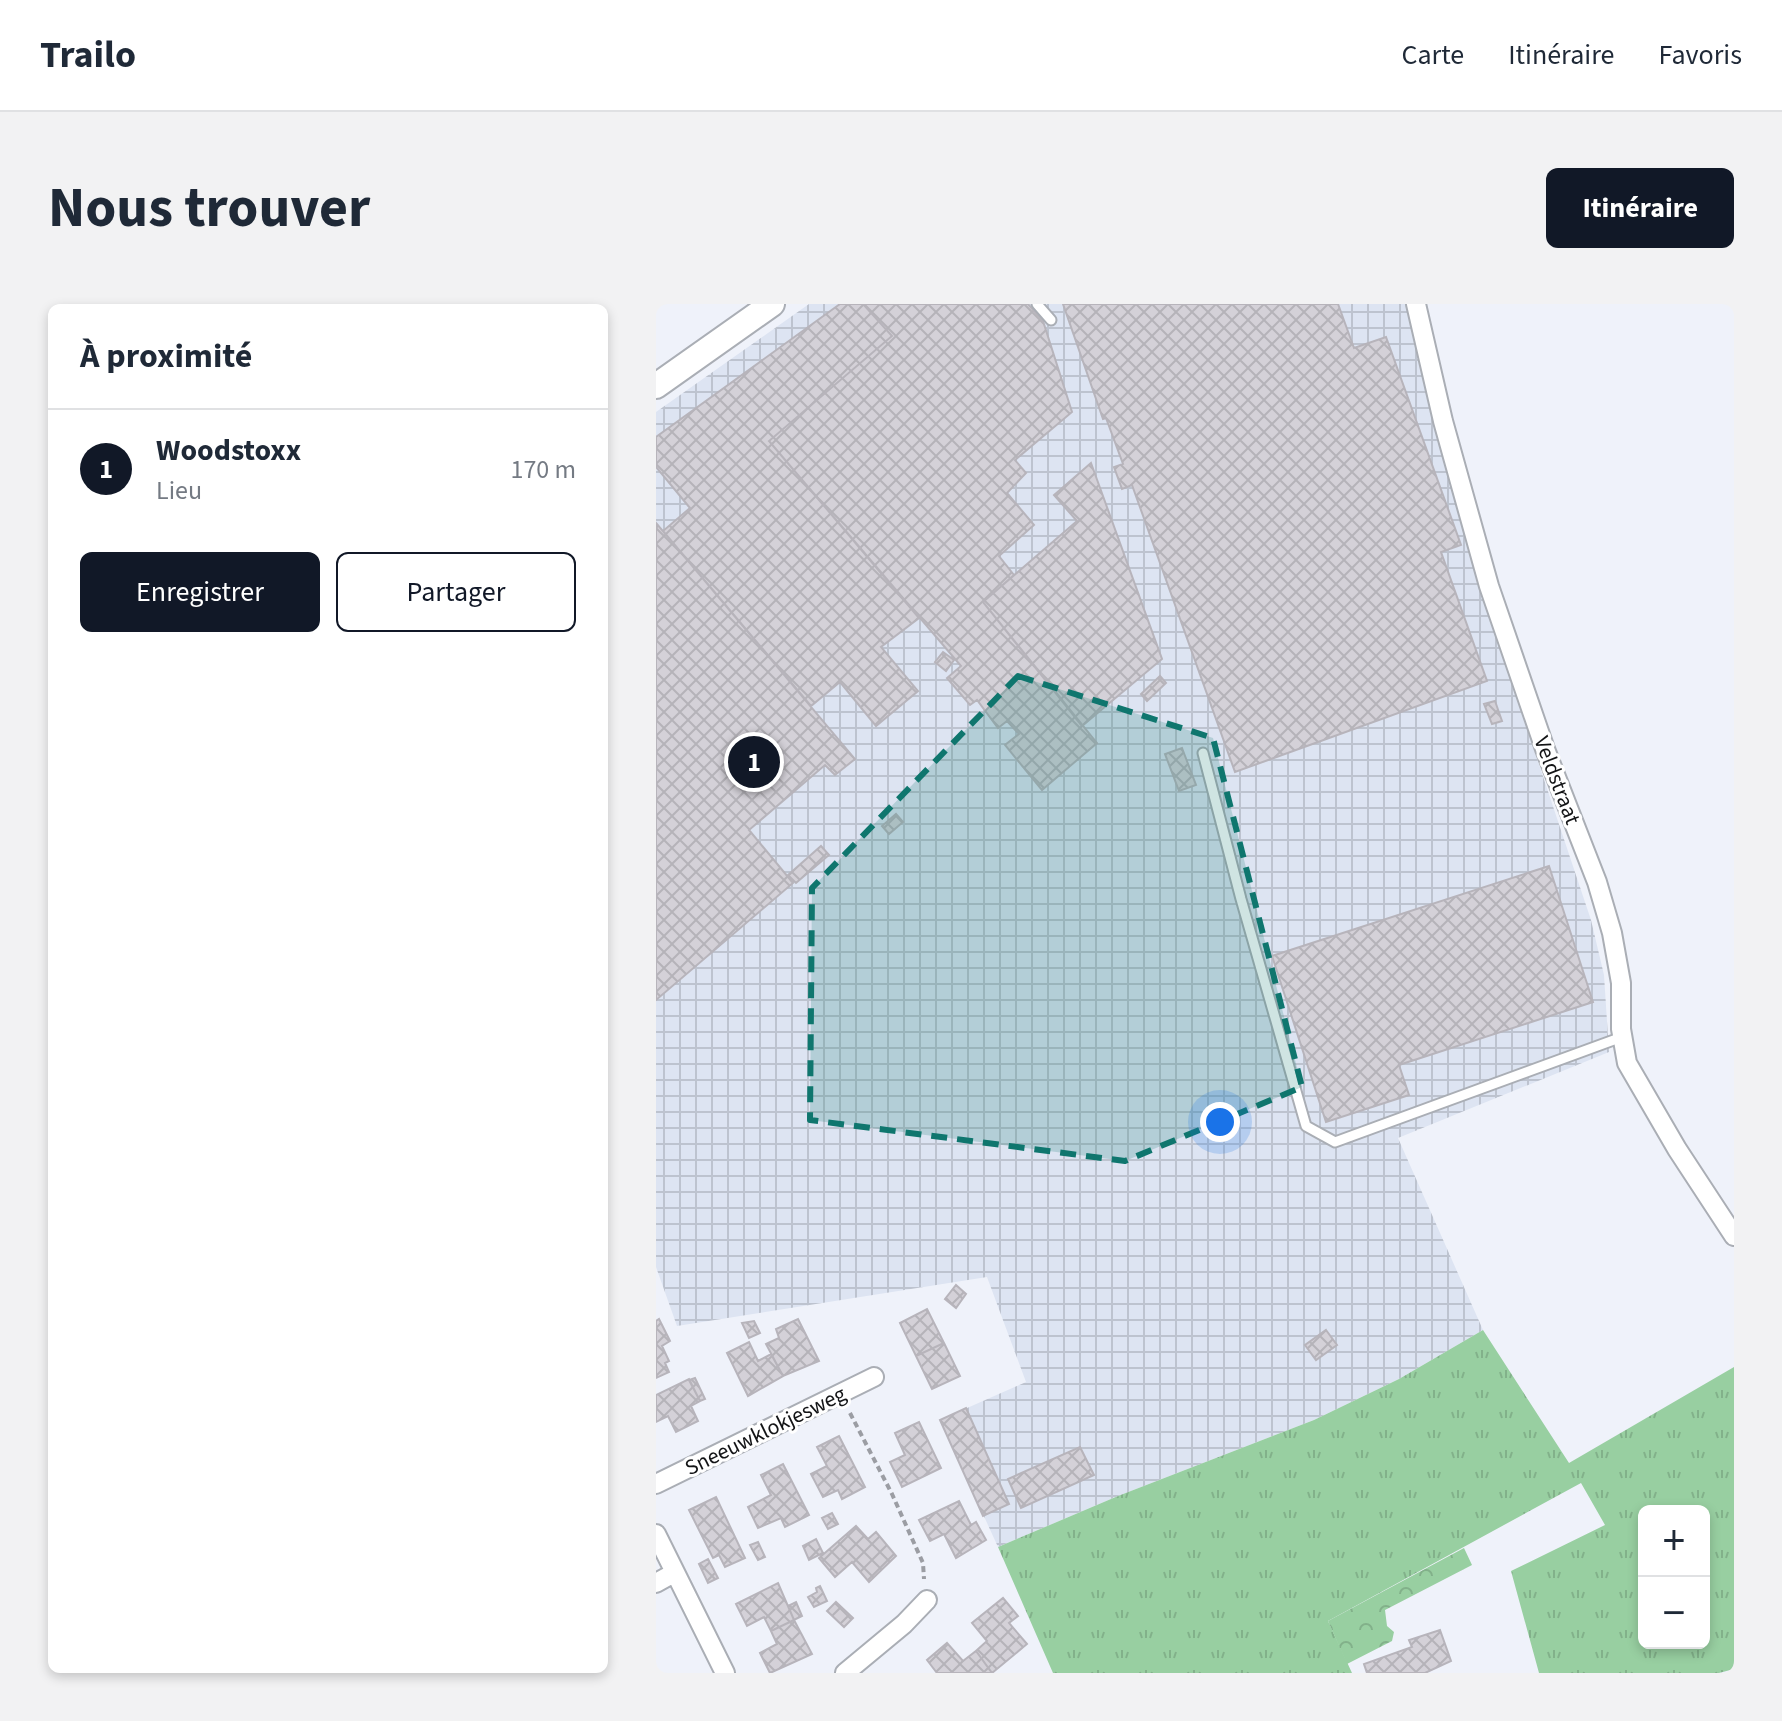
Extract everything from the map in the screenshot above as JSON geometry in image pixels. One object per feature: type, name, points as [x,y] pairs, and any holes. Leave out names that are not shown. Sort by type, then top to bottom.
[{"type":"street","points":[[656,386],[772,304]]},
{"type":"street","name":"Veldstraat","points":[[1416,304],[1443,421],[1489,586],[1545,749],[1597,882],[1612,933],[1621,983],[1622,1037],[1627,1063],[1677,1149],[1734,1236]]},
{"type":"street","name":"Sneeuwklokjesweg","points":[[656,1484],[874,1377]]},
{"type":"street","points":[[656,1534],[725,1673]]},
{"type":"street","points":[[656,1583],[674,1573]]},
{"type":"street","points":[[845,1673],[904,1624],[927,1600]]},
{"type":"lane","points":[[1037,304],[1051,320]]},
{"type":"lane","points":[[1203,753],[1306,1126],[1335,1142],[1622,1037]]},
{"type":"path","points":[[839,1393],[892,1494],[923,1563],[927,1600]]},
{"type":"highlighted area","points":[[1018,676],[1213,738],[1302,1087],[1125,1161],[810,1120],[812,888]]},
{"type":"shaded area","points":[[809,304],[1408,304],[1411,328],[1479,585],[1591,920],[1604,975],[1609,1052],[1398,1138],[1483,1330],[1399,1379],[1314,1420],[1118,1496],[998,1547],[940,1420],[1026,1382],[987,1277],[677,1326],[656,1267],[656,412]]},
{"type":"green space","points":[[1483,1330],[1569,1463],[1734,1367],[1734,1669],[1719,1673],[1539,1673],[1511,1571],[1605,1525],[1581,1483],[1328,1621],[1352,1673],[1053,1673],[998,1547],[1118,1496],[1314,1420],[1399,1379]]},
{"type":"green space","points":[[1464,1548],[1472,1565],[1385,1610],[1387,1626],[1394,1632],[1392,1641],[1347,1664],[1328,1621]]},
{"type":"building","points":[[840,304],[863,304],[892,336],[769,441],[919,618],[881,647],[918,691],[876,726],[840,682],[811,706],[663,531],[690,508],[656,467],[656,437]]},
{"type":"building","points":[[863,304],[1028,304],[1043,321],[1072,412],[1015,460],[1026,473],[1007,493],[1034,525],[999,556],[1014,575],[983,602],[1097,743],[1042,790],[1005,745],[1019,734],[1007,721],[998,728],[977,700],[970,705],[947,678],[961,666],[769,441],[892,336]]},
{"type":"building","points":[[1063,304],[1338,304],[1354,348],[1386,337],[1461,545],[1441,552],[1487,681],[1235,772],[1132,485],[1122,489],[1114,467],[1123,464],[1106,418],[1103,419]]},
{"type":"building","points":[[1091,463],[1162,659],[1082,726],[983,602],[1077,521],[1054,495]]},
{"type":"building","points":[[656,523],[855,759],[835,775],[825,765],[749,830],[793,883],[656,1000]]},
{"type":"building","points":[[943,652],[954,660],[946,671],[935,662]]},
{"type":"building","points":[[1160,676],[1166,683],[1147,701],[1141,694]]},
{"type":"building","points":[[1495,701],[1502,721],[1492,724],[1484,704]]},
{"type":"building","points":[[1182,748],[1196,785],[1179,791],[1165,754]]},
{"type":"building","points":[[896,814],[903,822],[889,834],[882,826]]},
{"type":"building","points":[[821,846],[829,855],[796,883],[788,875]]},
{"type":"building","points":[[1549,866],[1593,1002],[1399,1065],[1409,1095],[1326,1122],[1272,956]]},
{"type":"building","points":[[956,1285],[966,1294],[956,1308],[945,1299]]},
{"type":"building","points":[[927,1309],[944,1343],[916,1356],[900,1323]]},
{"type":"building","points":[[659,1319],[670,1341],[662,1346],[669,1361],[665,1363],[669,1372],[656,1378],[656,1321]]},
{"type":"building","points":[[798,1319],[819,1361],[783,1376],[766,1344],[779,1338],[776,1329]]},
{"type":"building","points":[[754,1321],[760,1333],[749,1338],[742,1323]]},
{"type":"building","points":[[1326,1330],[1337,1345],[1316,1360],[1305,1345]]},
{"type":"building","points":[[749,1342],[758,1361],[771,1354],[783,1376],[748,1396],[727,1353]]},
{"type":"building","points":[[944,1343],[960,1376],[932,1389],[916,1356]]},
{"type":"building","points":[[695,1378],[705,1399],[700,1401],[689,1380]]},
{"type":"building","points":[[689,1379],[700,1401],[691,1406],[698,1421],[676,1432],[668,1416],[656,1422],[656,1395]]},
{"type":"building","points":[[966,1408],[1009,1504],[983,1516],[940,1420]]},
{"type":"building","points":[[919,1422],[941,1468],[902,1487],[890,1462],[905,1455],[895,1433]]},
{"type":"building","points":[[839,1436],[865,1487],[842,1499],[838,1490],[823,1497],[811,1474],[827,1466],[817,1447]]},
{"type":"building","points":[[1080,1447],[1094,1475],[1021,1508],[1008,1479]]},
{"type":"building","points":[[783,1464],[809,1515],[785,1527],[781,1518],[758,1528],[748,1507],[771,1495],[761,1475]]},
{"type":"building","points":[[716,1497],[745,1558],[725,1567],[719,1555],[713,1558],[689,1510]]},
{"type":"building","points":[[959,1501],[971,1525],[976,1522],[986,1540],[956,1558],[944,1534],[930,1541],[919,1520]]},
{"type":"building","points":[[832,1513],[838,1524],[828,1529],[822,1518]]},
{"type":"building","points":[[856,1526],[868,1539],[876,1532],[896,1556],[869,1582],[852,1562],[835,1577],[819,1558]]},
{"type":"building","points":[[816,1539],[823,1553],[809,1560],[803,1546]]},
{"type":"building","points":[[758,1542],[765,1557],[758,1560],[750,1545]]},
{"type":"building","points":[[708,1559],[718,1578],[708,1583],[699,1564]]},
{"type":"building","points":[[778,1583],[794,1620],[771,1631],[764,1617],[747,1626],[736,1604]]},
{"type":"building","points":[[820,1586],[827,1601],[814,1607],[808,1597]]},
{"type":"building","points":[[1003,1598],[1018,1616],[1009,1623],[1027,1644],[992,1673],[976,1651],[987,1641],[972,1623]]},
{"type":"building","points":[[796,1602],[802,1616],[794,1620],[788,1606]]},
{"type":"building","points":[[836,1602],[853,1618],[844,1627],[827,1611]]},
{"type":"building","points":[[794,1620],[812,1654],[770,1673],[760,1653],[777,1644],[771,1631]]},
{"type":"building","points":[[1440,1630],[1451,1661],[1425,1673],[1367,1673],[1364,1664],[1412,1647],[1409,1640]]},
{"type":"building","points":[[947,1643],[963,1661],[976,1651],[992,1673],[937,1673],[927,1660]]},
{"type":"place","name":"Woodstoxx","points":[[754,762]]}]
